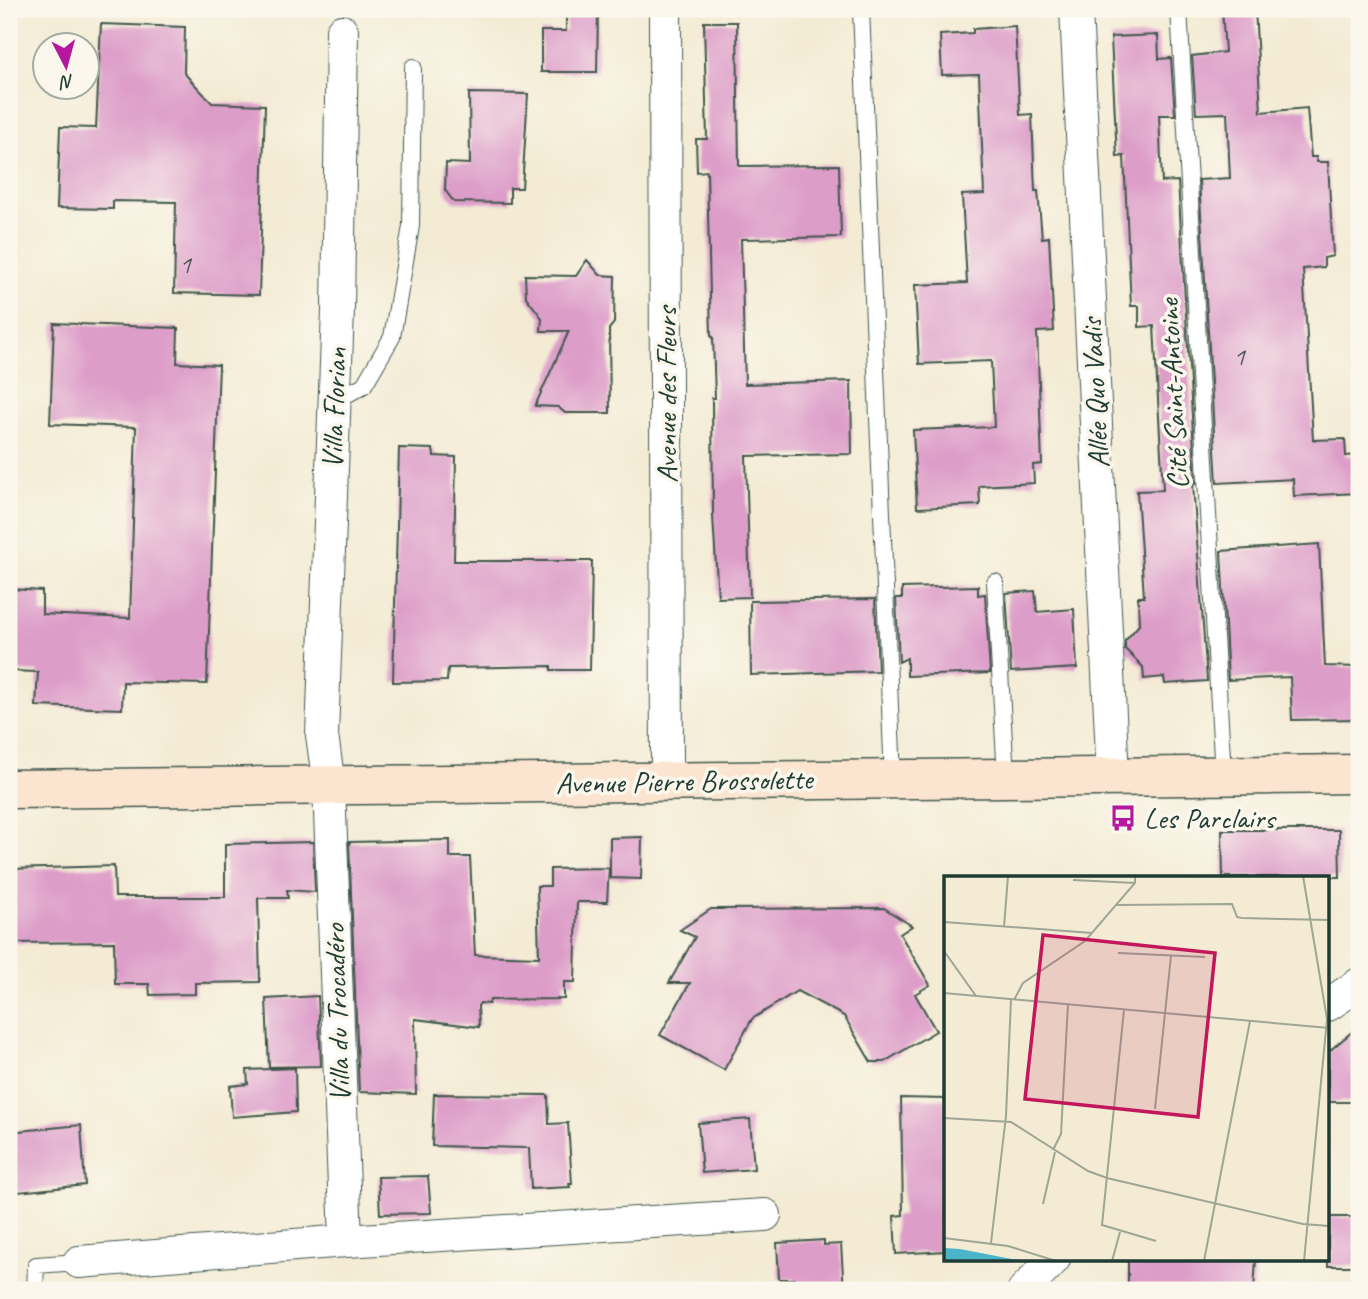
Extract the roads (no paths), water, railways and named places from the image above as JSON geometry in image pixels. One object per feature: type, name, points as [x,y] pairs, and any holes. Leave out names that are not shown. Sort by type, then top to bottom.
[{"type":"main road","name":"Avenue Pierre Brossolette","points":[[9,789],[1359,774]]},
{"type":"street","name":"Avenue des Fleurs","points":[[665,9],[667,781]]},
{"type":"street","name":"Allée Quo Vadis","points":[[1076,9],[1113,777]]},
{"type":"street","name":"Villa Florian","points":[[328,785],[322,735],[335,401],[342,31]]},
{"type":"street","name":"Villa du Trocadéro","points":[[328,785],[346,1241]]},
{"type":"street","points":[[1330,1004],[1359,984]]},
{"type":"street","points":[[79,1262],[346,1241],[765,1215]]},
{"type":"street","points":[[1024,1290],[1053,1260]]},
{"type":"lane","points":[[861,9],[893,779]]},
{"type":"lane","name":"Cité Saint-Antoine","points":[[1179,9],[1223,776]]},
{"type":"lane","points":[[335,401],[364,385],[392,337],[411,226],[413,67]]},
{"type":"lane","points":[[995,582],[1006,778]]},
{"type":"lane","points":[[36,1290],[36,1265],[79,1262]]},
{"type":"place","name":"Les Parclairs","points":[[1123,818]]}]
